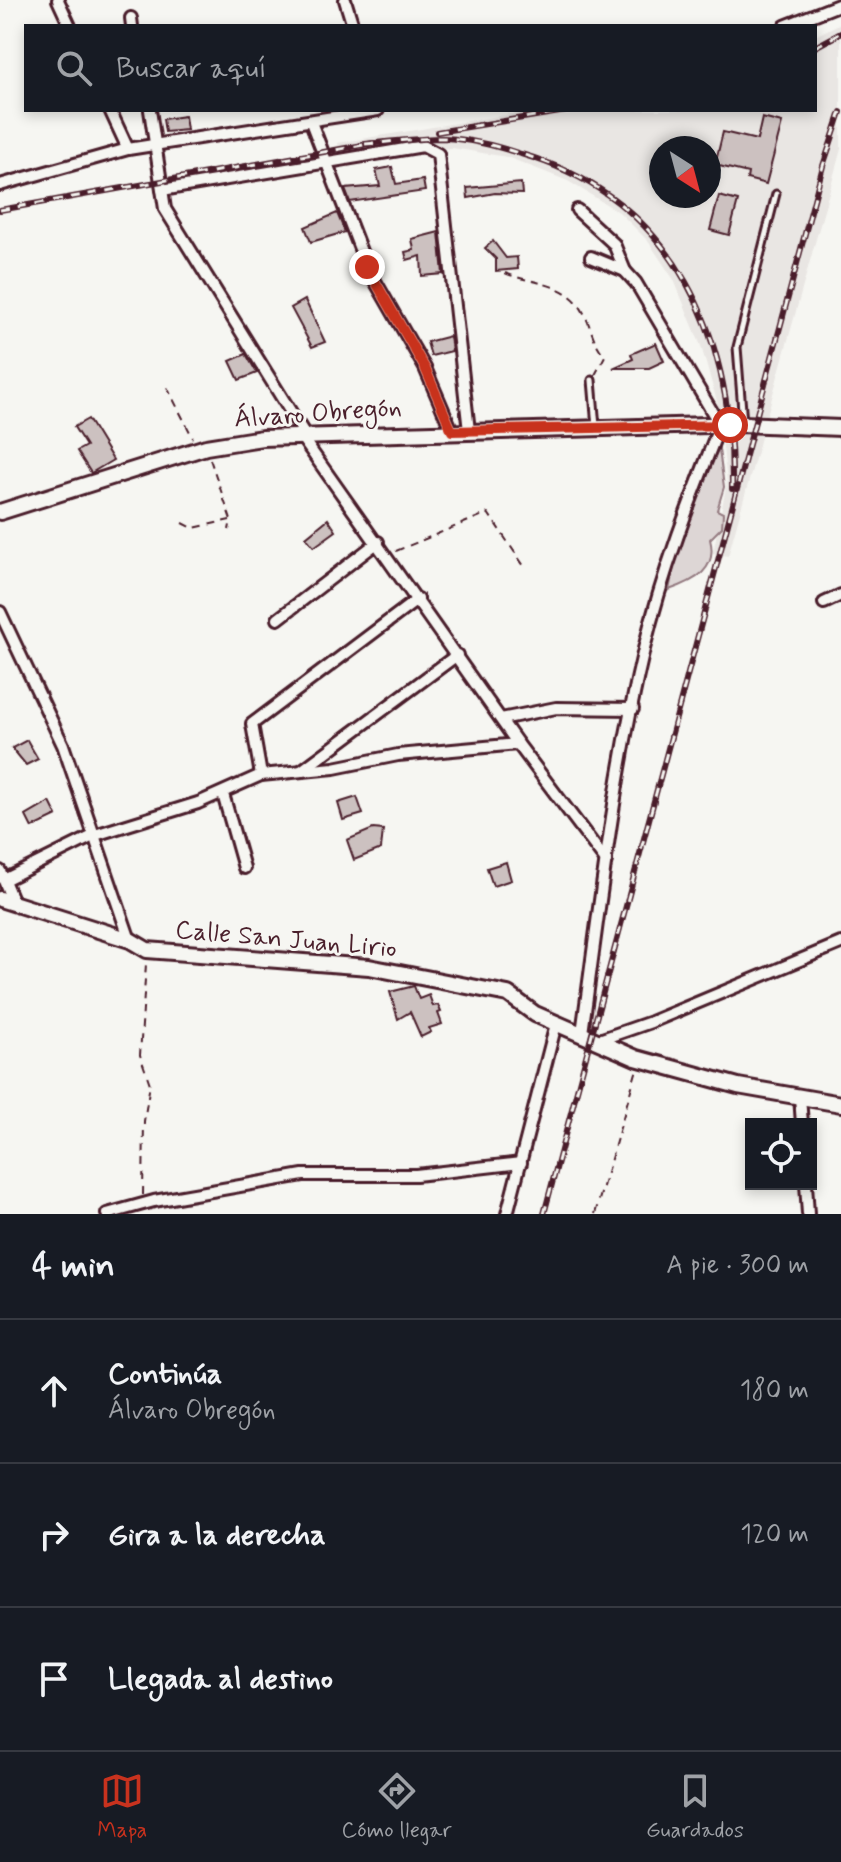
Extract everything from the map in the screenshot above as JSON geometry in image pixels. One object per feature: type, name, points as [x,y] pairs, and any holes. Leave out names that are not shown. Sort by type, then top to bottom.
[{"type":"street","points":[[58,0],[69,24]]},
{"type":"street","points":[[345,0],[352,24]]},
{"type":"street","points":[[790,24],[841,4]]},
{"type":"street","points":[[111,112],[128,149]]},
{"type":"street","points":[[150,112],[158,145],[165,209],[189,251],[302,435],[518,744],[606,861]]},
{"type":"street","points":[[0,185],[128,149],[367,112]]},
{"type":"street","points":[[311,122],[367,267],[425,368],[452,431]]},
{"type":"street","points":[[162,190],[324,160],[423,146],[438,154],[469,431]]},
{"type":"street","points":[[577,210],[614,244],[625,271],[651,306],[720,425],[679,529],[644,649],[606,861],[582,1033]]},
{"type":"street","points":[[591,257],[625,271]]},
{"type":"street","name":"Álvaro Obregón","points":[[0,512],[202,448],[302,435],[743,424],[841,428]]},
{"type":"street","points":[[278,619],[378,542]]},
{"type":"street","points":[[824,603],[841,595]]},
{"type":"street","points":[[261,775],[252,724],[418,599]]},
{"type":"street","points":[[0,612],[63,745],[130,940]]},
{"type":"street","points":[[300,771],[457,655]]},
{"type":"street","points":[[501,719],[556,708],[633,709]]},
{"type":"street","points":[[6,900],[2,876],[95,835],[223,794],[261,775],[398,755],[518,744]]},
{"type":"street","points":[[223,794],[244,868]]},
{"type":"street","name":"Calle San Juan Lirio","points":[[6,900],[130,940],[147,950],[369,967],[508,994],[556,1024],[640,1059],[738,1086],[841,1104]]},
{"type":"street","points":[[599,1040],[841,943]]},
{"type":"street","points":[[507,1214],[556,1024]]},
{"type":"street","points":[[800,1097],[802,1118]]},
{"type":"street","points":[[107,1214],[143,1204],[303,1175],[416,1175],[521,1163]]},
{"type":"street","points":[[806,1190],[808,1214]]},
{"type":"lane","points":[[743,424],[737,347],[776,194]]},
{"type":"lane","points":[[592,380],[596,428]]},
{"type":"path","points":[[505,273],[546,283],[578,304],[593,342],[605,356],[592,380]]},
{"type":"path","points":[[167,387],[202,448],[231,520],[229,530]]},
{"type":"path","points":[[387,555],[488,513],[526,569]]},
{"type":"path","points":[[183,523],[193,528],[231,520]]},
{"type":"path","points":[[143,1204],[144,1121],[150,1084],[140,1055],[147,950]]},
{"type":"path","points":[[595,1214],[640,1059]]},
{"type":"shaded area","points":[[841,23],[841,149],[728,556],[713,553],[727,482],[718,405],[701,346],[674,280],[648,241],[619,212],[568,181],[507,157],[452,148],[341,156],[338,143],[522,112],[817,112],[817,35]]},
{"type":"shaded area","points":[[718,442],[724,487],[717,510],[723,513],[722,527],[710,539],[711,559],[702,573],[688,583],[669,590],[677,552]]},
{"type":"building","points":[[185,116],[187,130],[165,132],[163,119]]},
{"type":"building","points":[[762,118],[782,123],[766,184],[747,179],[748,173],[721,166],[723,132],[757,140]]},
{"type":"building","points":[[392,167],[396,184],[423,180],[425,191],[350,202],[345,189],[380,186],[376,170]]},
{"type":"building","points":[[521,183],[522,194],[495,193],[468,198],[467,188]]},
{"type":"building","points":[[721,197],[738,201],[729,235],[710,230],[716,208],[721,208]]},
{"type":"building","points":[[337,213],[345,232],[311,242],[305,227]]},
{"type":"building","points":[[439,232],[443,274],[422,276],[421,256],[407,260],[405,252],[414,250],[412,239]]},
{"type":"building","points":[[493,241],[506,258],[517,257],[518,269],[496,271],[496,259],[485,248]]},
{"type":"building","points":[[305,300],[325,342],[312,347],[291,308]]},
{"type":"building","points":[[450,336],[452,351],[431,356],[427,342]]},
{"type":"building","points":[[656,343],[664,361],[649,368],[613,368],[633,359],[631,354]]},
{"type":"building","points":[[246,354],[257,373],[239,380],[230,361]]},
{"type":"building","points":[[88,419],[113,460],[91,473],[77,451],[86,446],[74,427]]},
{"type":"building","points":[[328,519],[336,531],[314,547],[306,537]]},
{"type":"building","points":[[27,740],[38,759],[26,765],[12,748]]},
{"type":"building","points":[[357,797],[363,814],[343,820],[338,803]]},
{"type":"building","points":[[50,802],[57,816],[32,828],[26,816]]},
{"type":"building","points":[[373,829],[383,830],[381,849],[354,860],[347,840]]},
{"type":"building","points":[[506,862],[511,880],[493,886],[487,868]]},
{"type":"building","points":[[414,986],[419,999],[429,995],[433,1006],[438,1005],[441,1012],[438,1013],[442,1024],[429,1028],[431,1032],[421,1037],[410,1012],[398,1019],[390,992]]},
{"type":"railway","points":[[817,46],[841,33]]},
{"type":"railway","points":[[437,132],[560,112]]},
{"type":"railway","points":[[544,1214],[823,166],[841,112]]},
{"type":"railway","points":[[365,144],[444,138],[483,143],[575,175],[620,204],[657,240],[686,282],[707,329],[722,379],[730,433],[732,489]]},
{"type":"railway","points":[[0,210],[374,143]]},
{"type":"route","points":[[367,267],[425,368],[452,431],[730,425]]}]
